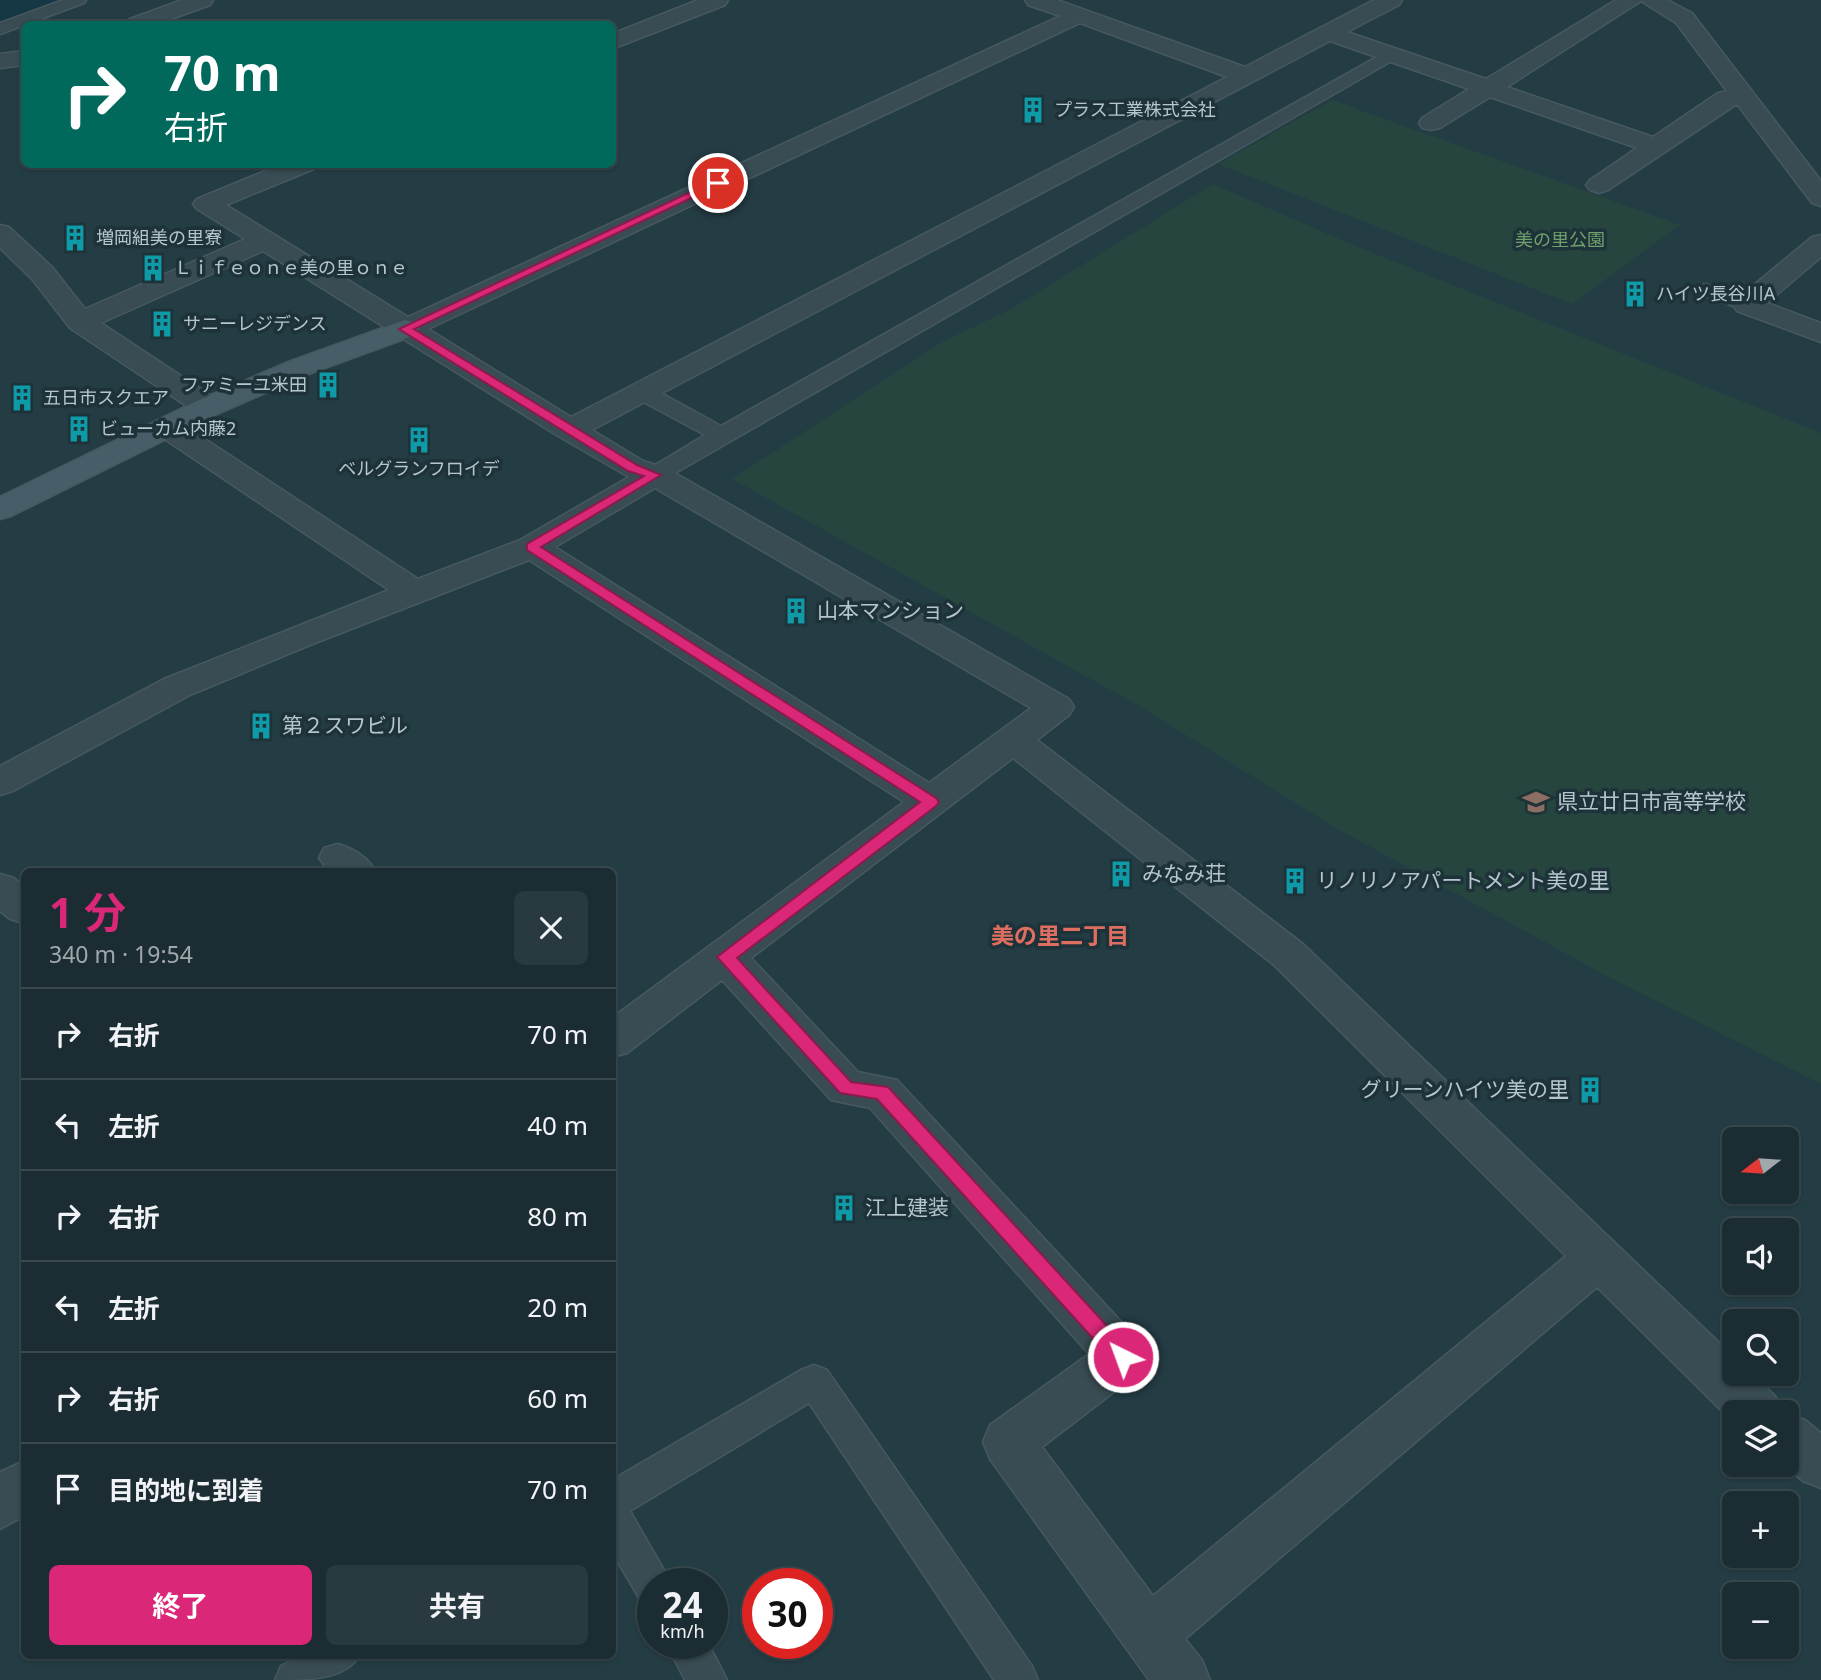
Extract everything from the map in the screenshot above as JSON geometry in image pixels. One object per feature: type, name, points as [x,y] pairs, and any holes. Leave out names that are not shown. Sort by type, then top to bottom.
[{"type":"street","points":[[146,21],[202,0]]},
{"type":"street","points":[[616,40],[717,0]]},
{"type":"street","points":[[1035,0],[1244,75]]},
{"type":"street","points":[[569,430],[1391,0]]},
{"type":"street","points":[[1430,123],[1631,0]]},
{"type":"street","points":[[1651,0],[1685,18],[1821,198]]},
{"type":"street","points":[[0,509],[208,407],[301,366],[405,329],[1078,16]]},
{"type":"street","points":[[1329,33],[1656,146]]},
{"type":"street","points":[[0,61],[21,58]]},
{"type":"street","points":[[1599,185],[1726,98],[1742,96]]},
{"type":"street","points":[[295,168],[206,204],[632,468],[655,475],[1056,706],[616,1038]]},
{"type":"street","points":[[0,233],[42,273],[80,322],[208,407]]},
{"type":"street","points":[[80,322],[263,241]]},
{"type":"street","points":[[1821,243],[1747,305],[1821,333]]},
{"type":"street","points":[[168,428],[416,593]]},
{"type":"street","points":[[0,782],[177,687],[298,636],[532,547],[655,475]]},
{"type":"street","points":[[532,547],[931,802]]},
{"type":"street","points":[[1012,739],[1289,955],[1745,1400]]},
{"type":"street","points":[[0,888],[21,906]]},
{"type":"street","points":[[726,957],[846,1088],[882,1092],[1123,1357],[1008,1442],[1182,1680]]},
{"type":"street","points":[[1149,1634],[1598,1258]]},
{"type":"street","points":[[1799,1446],[1821,1464]]},
{"type":"street","points":[[0,1504],[21,1487]]},
{"type":"lane","points":[[22,21],[78,0]]},
{"type":"lane","points":[[0,29],[21,21]]},
{"type":"lane","points":[[655,475],[1389,55]]},
{"type":"lane","points":[[1706,290],[1747,305]]},
{"type":"lane","points":[[644,393],[721,435]]},
{"type":"lane","points":[[616,1500],[814,1381],[1018,1680]]},
{"type":"lane","points":[[616,1523],[642,1568]]},
{"type":"lane","points":[[295,1680],[334,1659]]},
{"type":"lane","points":[[695,1659],[706,1680]]},
{"type":"green space","name":"美の里公園","points":[[1332,100],[1680,225],[1572,304],[1218,164]]},
{"type":"green space","name":"県立廿日市高等学校","points":[[1213,184],[1358,247],[1821,433],[1821,1084],[1605,975],[1334,827],[1136,704],[732,479],[942,342],[1011,309]]},
{"type":"water","points":[[0,0],[61,0],[0,22]]},
{"type":"place","name":"プラス工業株式会社","points":[[1033,110]]},
{"type":"place","name":"増岡組美の里寮","points":[[75,238]]},
{"type":"place","name":"Ｌｉｆｅｏｎｅ美の里ｏｎｅ","points":[[153,268]]},
{"type":"place","name":"ハイツ長谷川A","points":[[1635,294]]},
{"type":"place","name":"サニーレジデンス","points":[[162,324]]},
{"type":"place","name":"ファミーユ米田","points":[[328,385]]},
{"type":"place","name":"五日市スクエア","points":[[22,398]]},
{"type":"place","name":"ビューカム内藤2","points":[[79,429]]},
{"type":"place","name":"ベルグランフロイデ","points":[[419,440]]},
{"type":"place","name":"山本マンション","points":[[796,611]]},
{"type":"place","name":"第２スワビル","points":[[261,726]]},
{"type":"place","name":"県立廿日市高等学校","points":[[1536,802]]},
{"type":"place","name":"みなみ荘","points":[[1121,874]]},
{"type":"place","name":"リノリノアパートメント美の里","points":[[1295,881]]},
{"type":"place","name":"グリーンハイツ美の里","points":[[1590,1090]]},
{"type":"place","name":"江上建装","points":[[844,1208]]},
{"type":"district","name":"美の里二丁目","points":[[1060,936]]},
{"type":"route","points":[[718,183],[405,329],[632,468],[655,475],[532,547],[931,802],[726,957],[846,1088],[882,1092],[1123,1357]]}]
